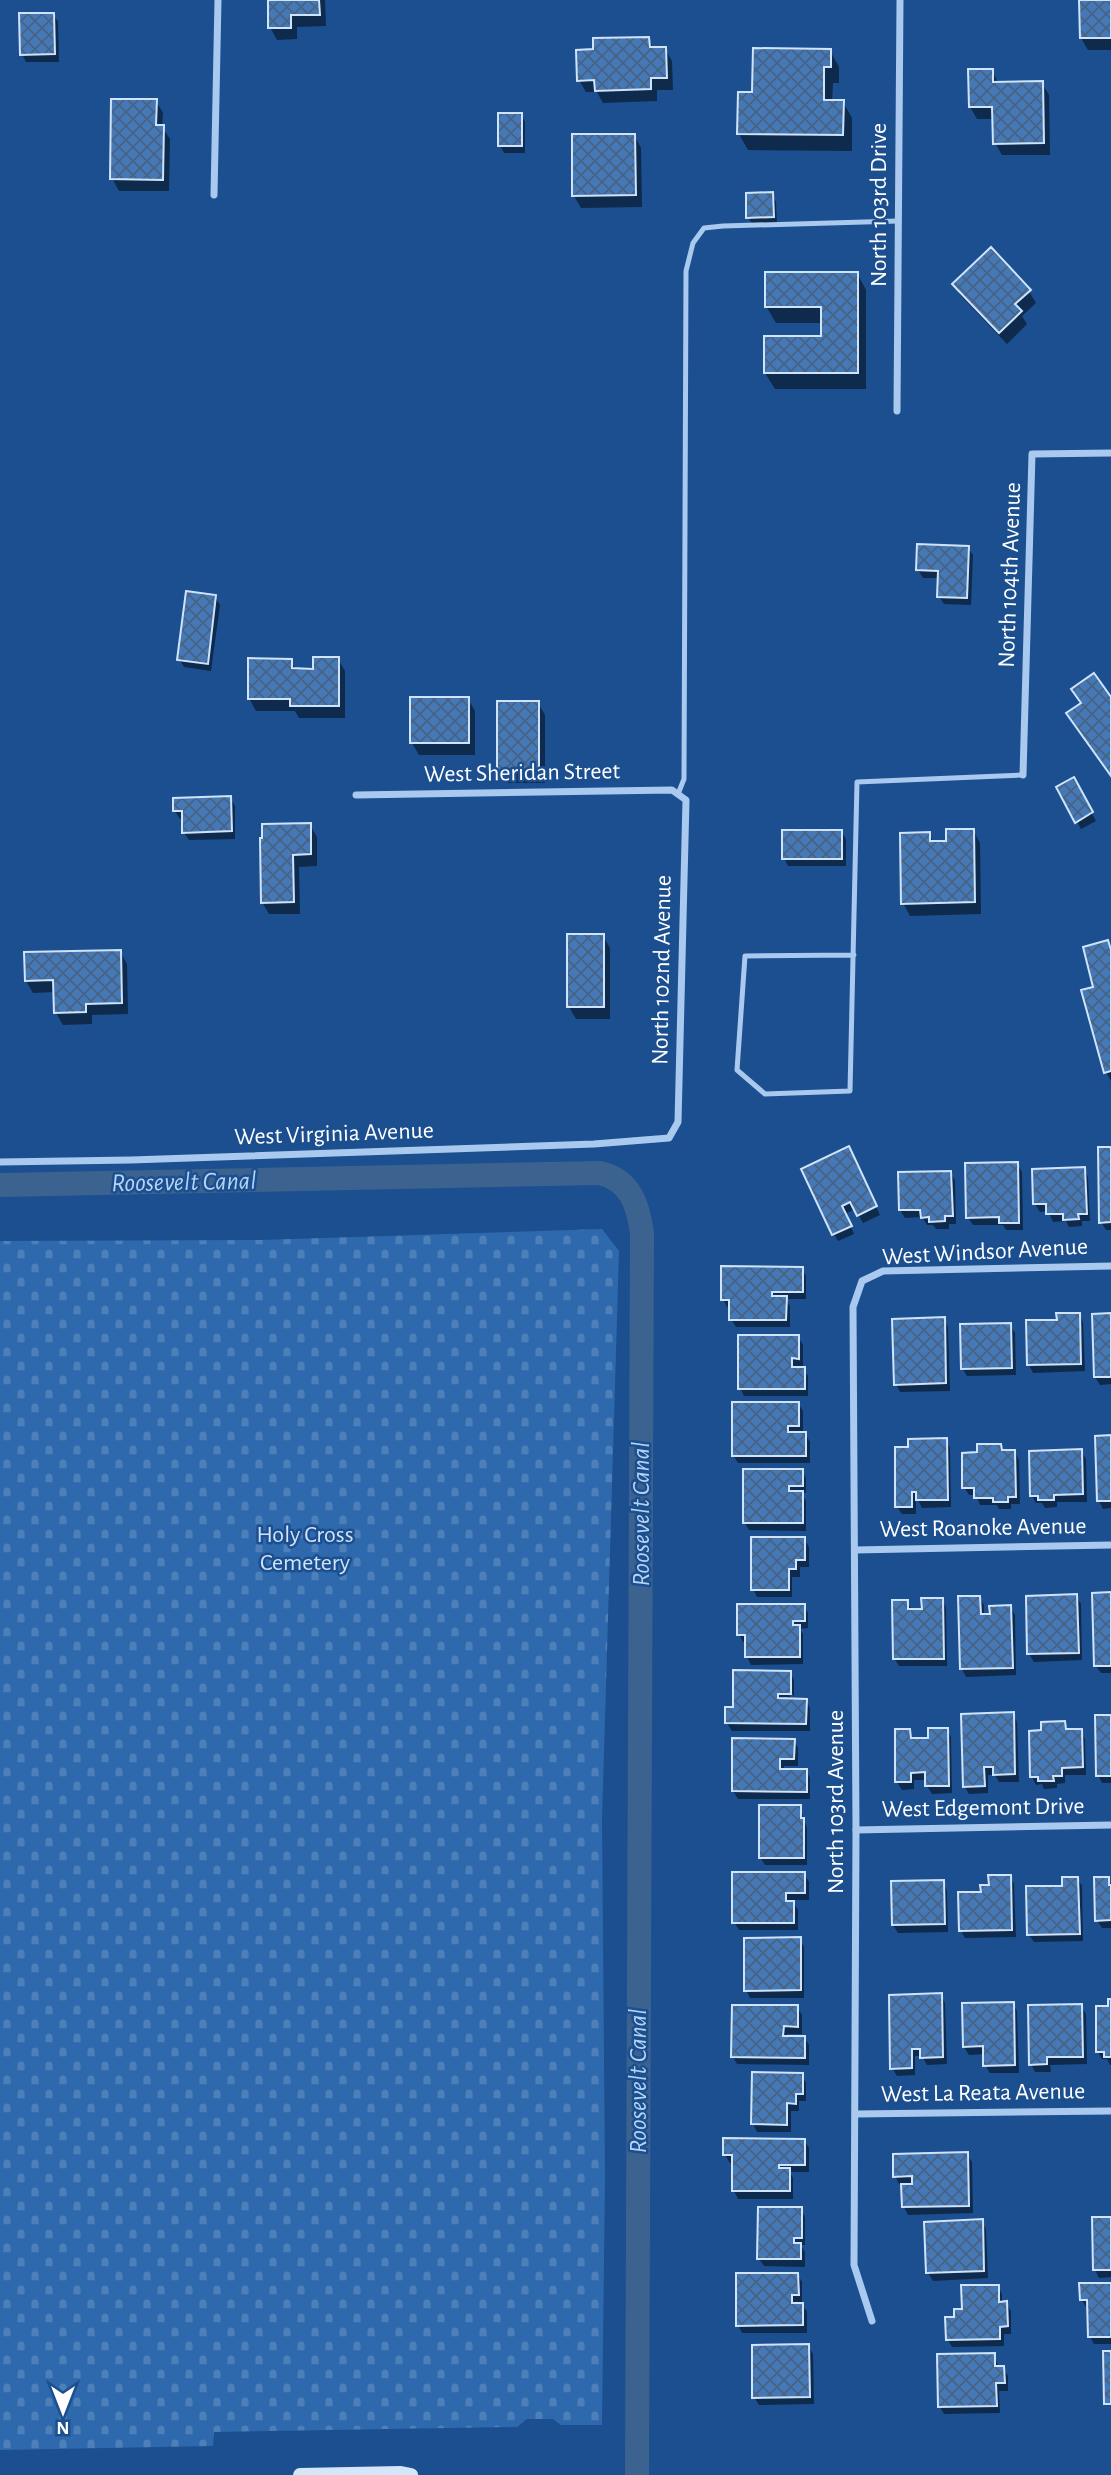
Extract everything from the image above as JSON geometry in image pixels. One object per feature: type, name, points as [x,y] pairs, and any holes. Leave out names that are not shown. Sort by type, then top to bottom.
[{"type":"main road","points":[[300,2475],[411,2475]]},
{"type":"street","points":[[214,195],[218,0]]},
{"type":"street","name":"North 103rd Drive","points":[[897,411],[900,0]]},
{"type":"street","name":"North 104th Avenue","points":[[1023,775],[1032,454],[1111,453]]},
{"type":"street","name":"West Sheridan Street","points":[[356,795],[672,790],[678,794]]},
{"type":"street","name":"North 102nd Avenue","points":[[669,1138],[678,1122],[686,800],[678,794]]},
{"type":"street","name":"West Virginia Avenue","points":[[0,1162],[145,1160],[567,1145],[669,1138]]},
{"type":"street","name":"West Windsor Avenue","points":[[862,1281],[883,1270],[1111,1266]]},
{"type":"street","name":"North 103rd Avenue","points":[[862,1281],[853,1307],[856,1830],[854,2265],[872,2320]]},
{"type":"street","name":"West Roanoke Avenue","points":[[855,1550],[1111,1545]]},
{"type":"street","name":"West Edgemont Drive","points":[[856,1830],[1111,1825]]},
{"type":"street","name":"West La Reata Avenue","points":[[856,2114],[1111,2111]]},
{"type":"lane","points":[[678,794],[684,779],[686,271],[692,243],[705,228],[898,220]]},
{"type":"lane","points":[[854,955],[745,956],[737,1070],[765,1094],[850,1091],[854,955],[857,782],[1023,775]]},
{"type":"green space","name":"Holy Cross Cemetery","points":[[602,1229],[619,1251],[602,1819],[605,2177],[602,2425],[561,2425],[553,2419],[527,2419],[517,2427],[214,2432],[213,2446],[0,2450],[0,1241],[261,1240]]},
{"type":"building","points":[[268,0],[319,0],[320,15],[291,15],[291,28],[268,28]]},
{"type":"building","points":[[1079,0],[1111,0],[1111,38],[1080,38]]},
{"type":"building","points":[[19,13],[54,13],[55,54],[20,55]]},
{"type":"building","points":[[649,37],[650,47],[666,47],[667,78],[651,78],[651,89],[595,91],[594,80],[577,81],[576,50],[593,49],[593,38]]},
{"type":"building","points":[[753,48],[831,49],[831,67],[824,67],[824,100],[844,100],[843,135],[737,134],[738,92],[752,92]]},
{"type":"building","points":[[968,69],[993,69],[993,82],[1043,81],[1044,143],[993,144],[992,107],[969,107]]},
{"type":"building","points":[[111,99],[157,99],[156,125],[164,125],[163,180],[110,179]]},
{"type":"building","points":[[498,113],[522,113],[522,146],[498,146]]},
{"type":"building","points":[[572,134],[635,134],[636,195],[572,196]]},
{"type":"building","points":[[773,192],[774,217],[746,218],[746,193]]},
{"type":"building","points":[[991,247],[1031,290],[1015,304],[1022,311],[999,333],[952,284]]},
{"type":"building","points":[[765,272],[858,272],[858,373],[764,373],[764,336],[821,336],[821,307],[765,307]]},
{"type":"building","points":[[917,544],[969,546],[967,598],[937,597],[938,571],[916,570]]},
{"type":"building","points":[[186,591],[216,595],[208,664],[177,660]]},
{"type":"building","points":[[313,657],[339,657],[339,706],[290,706],[290,699],[248,699],[248,658],[292,659],[292,668],[313,669]]},
{"type":"building","points":[[1094,673],[1111,697],[1111,776],[1066,713],[1081,703],[1071,689]]},
{"type":"building","points":[[410,697],[469,697],[469,743],[410,743]]},
{"type":"building","points":[[497,701],[539,701],[539,771],[497,771]]},
{"type":"building","points":[[1074,777],[1093,812],[1075,823],[1056,787]]},
{"type":"building","points":[[231,796],[232,831],[182,833],[182,811],[173,811],[173,798]]},
{"type":"building","points":[[311,823],[311,854],[293,855],[294,902],[261,903],[262,824]]},
{"type":"building","points":[[946,829],[974,829],[975,902],[901,904],[900,833],[930,832],[930,841],[946,841]]},
{"type":"building","points":[[782,830],[842,830],[842,859],[782,859]]},
{"type":"building","points":[[567,934],[604,934],[604,1007],[567,1007]]},
{"type":"building","points":[[1108,940],[1111,950],[1111,1071],[1104,1073],[1081,990],[1093,987],[1083,947]]},
{"type":"building","points":[[121,950],[122,1003],[86,1004],[86,1012],[54,1013],[53,980],[25,981],[24,952]]},
{"type":"building","points":[[849,1146],[877,1206],[857,1216],[850,1202],[842,1206],[852,1226],[832,1235],[801,1169]]},
{"type":"building","points":[[1098,1147],[1111,1147],[1111,1222],[1099,1223]]},
{"type":"building","points":[[1018,1162],[1019,1223],[999,1223],[999,1217],[966,1218],[965,1163]]},
{"type":"building","points":[[1085,1167],[1087,1214],[1078,1214],[1079,1219],[1063,1220],[1063,1214],[1046,1214],[1046,1204],[1033,1204],[1032,1169]]},
{"type":"building","points":[[951,1171],[953,1216],[945,1216],[945,1221],[929,1222],[929,1217],[921,1218],[920,1210],[899,1210],[898,1172]]},
{"type":"building","points":[[721,1266],[803,1267],[803,1292],[772,1292],[772,1296],[787,1296],[786,1320],[729,1320],[729,1300],[721,1300]]},
{"type":"building","points":[[1056,1313],[1080,1313],[1081,1364],[1027,1365],[1026,1320],[1057,1320]]},
{"type":"building","points":[[1111,1313],[1111,1377],[1094,1377],[1092,1314]]},
{"type":"building","points":[[945,1317],[946,1383],[894,1385],[892,1319]]},
{"type":"building","points":[[1011,1323],[1012,1368],[961,1369],[960,1324]]},
{"type":"building","points":[[738,1335],[799,1335],[799,1359],[792,1358],[792,1367],[805,1367],[805,1389],[738,1389]]},
{"type":"building","points":[[732,1402],[799,1402],[799,1426],[788,1426],[788,1432],[806,1432],[806,1456],[732,1456]]},
{"type":"building","points":[[1111,1435],[1111,1501],[1097,1501],[1095,1436]]},
{"type":"building","points":[[947,1438],[948,1500],[916,1500],[916,1492],[912,1492],[912,1507],[895,1507],[895,1447],[908,1447],[908,1439]]},
{"type":"building","points":[[977,1444],[1001,1444],[1002,1450],[1015,1450],[1016,1497],[1008,1497],[1008,1502],[993,1502],[993,1498],[974,1498],[974,1488],[962,1488],[962,1453],[977,1452]]},
{"type":"building","points":[[1082,1449],[1083,1494],[1054,1495],[1054,1500],[1038,1500],[1038,1496],[1030,1496],[1029,1451]]},
{"type":"building","points":[[743,1469],[803,1469],[803,1486],[789,1486],[789,1491],[803,1491],[803,1523],[743,1523]]},
{"type":"building","points":[[751,1537],[805,1537],[805,1560],[796,1560],[796,1569],[789,1569],[789,1590],[751,1590]]},
{"type":"building","points":[[1111,1592],[1111,1666],[1094,1666],[1092,1593]]},
{"type":"building","points":[[1077,1594],[1079,1653],[1027,1654],[1026,1596]]},
{"type":"building","points":[[958,1596],[980,1596],[981,1614],[990,1614],[989,1606],[1011,1605],[1013,1668],[960,1669]]},
{"type":"building","points":[[921,1598],[943,1598],[944,1659],[893,1659],[892,1600],[908,1600],[908,1609],[922,1609]]},
{"type":"building","points":[[737,1604],[805,1604],[805,1621],[793,1621],[793,1625],[800,1625],[800,1657],[745,1657],[745,1635],[737,1635]]},
{"type":"building","points":[[733,1670],[791,1671],[791,1694],[778,1694],[778,1698],[807,1699],[806,1724],[725,1723],[725,1707],[733,1707]]},
{"type":"building","points":[[1014,1712],[1015,1774],[993,1775],[993,1767],[984,1767],[985,1786],[963,1787],[961,1714]]},
{"type":"building","points":[[1095,1715],[1111,1715],[1111,1776],[1096,1776]]},
{"type":"building","points":[[1065,1721],[1066,1729],[1082,1729],[1083,1767],[1062,1768],[1062,1776],[1053,1776],[1054,1781],[1038,1781],[1038,1777],[1030,1777],[1029,1731],[1041,1730],[1041,1722]]},
{"type":"building","points":[[928,1728],[948,1728],[949,1786],[925,1786],[925,1772],[911,1773],[911,1782],[895,1782],[895,1729],[910,1729],[911,1738],[928,1738]]},
{"type":"building","points":[[732,1738],[795,1739],[794,1759],[780,1759],[780,1769],[807,1769],[807,1792],[732,1791]]},
{"type":"building","points":[[759,1805],[801,1805],[801,1818],[804,1818],[804,1858],[759,1858]]},
{"type":"building","points":[[732,1872],[805,1872],[805,1893],[786,1893],[786,1901],[794,1901],[794,1923],[732,1923]]},
{"type":"building","points":[[988,1875],[1011,1875],[1012,1930],[959,1931],[958,1892],[981,1892],[980,1885],[989,1885]]},
{"type":"building","points":[[1062,1877],[1078,1877],[1080,1934],[1027,1935],[1026,1886],[1062,1886]]},
{"type":"building","points":[[1094,1877],[1109,1877],[1111,1920],[1095,1921]]},
{"type":"building","points":[[944,1880],[945,1924],[892,1925],[891,1881]]},
{"type":"building","points":[[801,1937],[801,1990],[744,1991],[744,1938]]},
{"type":"building","points":[[942,1993],[943,2057],[920,2058],[920,2049],[912,2049],[912,2068],[890,2069],[889,1995]]},
{"type":"building","points":[[1108,1999],[1111,1999],[1111,2057],[1104,2057],[1104,2052],[1096,2052],[1096,2006],[1108,2006]]},
{"type":"building","points":[[1014,2002],[1015,2065],[983,2066],[983,2046],[963,2047],[962,2003]]},
{"type":"building","points":[[1082,2004],[1083,2057],[1047,2057],[1047,2064],[1029,2065],[1028,2005]]},
{"type":"building","points":[[732,2005],[798,2005],[798,2027],[784,2026],[783,2036],[805,2036],[805,2058],[731,2057]]},
{"type":"building","points":[[752,2072],[803,2073],[803,2094],[796,2094],[796,2104],[787,2103],[787,2125],[751,2124]]},
{"type":"building","points":[[723,2138],[805,2139],[805,2165],[779,2165],[779,2168],[790,2168],[790,2191],[732,2191],[732,2155],[723,2155]]},
{"type":"building","points":[[968,2152],[969,2206],[902,2207],[901,2184],[912,2184],[912,2176],[893,2177],[893,2154]]},
{"type":"building","points":[[758,2207],[802,2207],[802,2238],[794,2238],[794,2243],[801,2243],[801,2259],[757,2259]]},
{"type":"building","points":[[1092,2217],[1111,2217],[1111,2270],[1093,2270]]},
{"type":"building","points":[[983,2219],[984,2271],[926,2273],[924,2222]]},
{"type":"building","points":[[736,2273],[798,2273],[799,2295],[792,2295],[792,2303],[803,2303],[803,2325],[736,2326]]},
{"type":"building","points":[[1079,2283],[1111,2283],[1111,2337],[1088,2337],[1087,2300],[1080,2300]]},
{"type":"building","points":[[961,2285],[999,2285],[999,2302],[1007,2301],[1008,2326],[1000,2327],[1000,2339],[946,2340],[945,2317],[954,2317],[954,2309],[962,2309]]},
{"type":"building","points":[[809,2344],[810,2397],[752,2398],[752,2345]]},
{"type":"building","points":[[1103,2351],[1111,2351],[1111,2404],[1104,2404]]},
{"type":"building","points":[[995,2353],[995,2366],[1004,2366],[1005,2383],[996,2383],[997,2406],[938,2407],[937,2354]]},
{"type":"waterway","name":"Roosevelt Canal","points":[[0,1185],[600,1173],[619,1181],[635,1203],[642,1233],[637,2475]]}]
